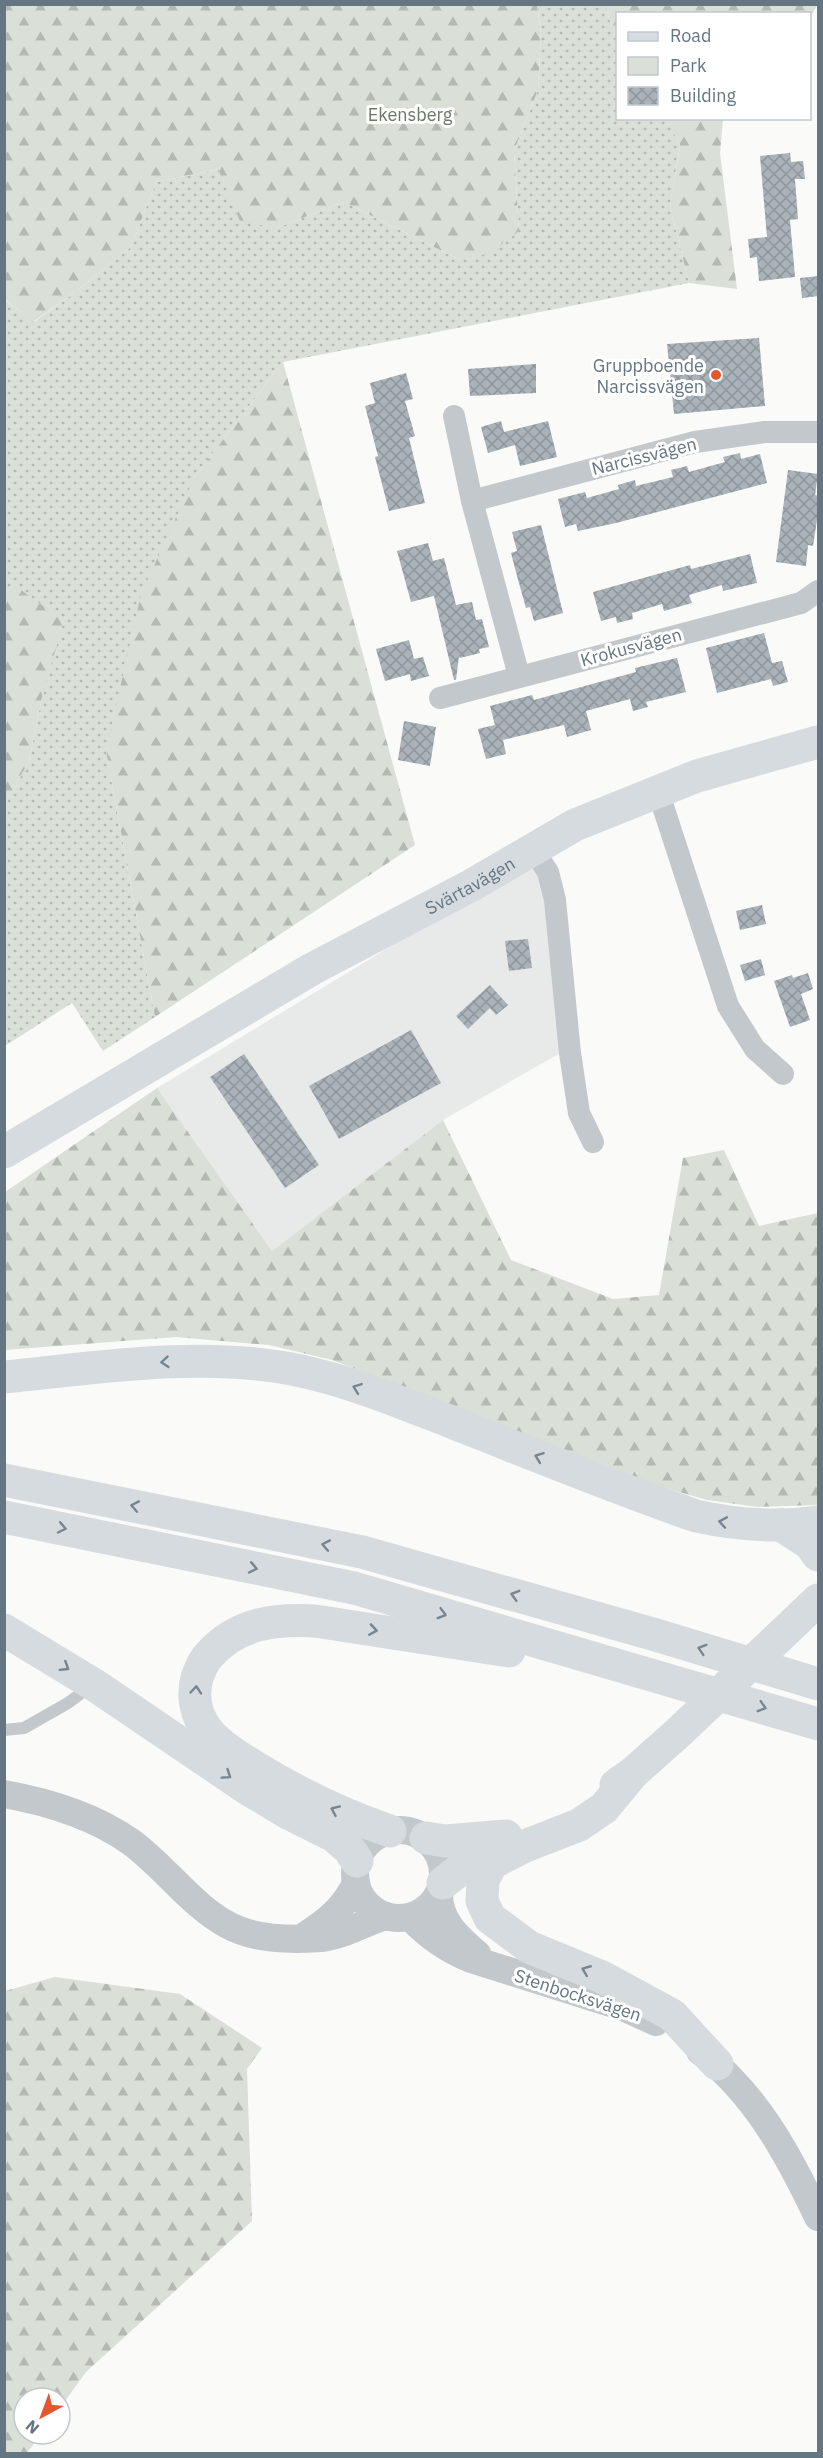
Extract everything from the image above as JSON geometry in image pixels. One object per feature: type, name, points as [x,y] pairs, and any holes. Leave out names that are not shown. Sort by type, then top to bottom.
[{"type":"main road","name":"Svärtavägen","points":[[4,1152],[312,969],[472,885],[575,825],[697,776],[819,742]]},
{"type":"main road","points":[[4,1377],[179,1361],[238,1362],[286,1368],[333,1379],[696,1516],[731,1523],[781,1526],[819,1522]]},
{"type":"main road","points":[[4,1480],[362,1552],[656,1635],[819,1684]]},
{"type":"main road","points":[[4,1517],[354,1588],[819,1724]]},
{"type":"main road","points":[[781,1526],[810,1544],[819,1555]]},
{"type":"main road","points":[[441,1888],[472,1860],[522,1833],[596,1800],[633,1773],[819,1600]]},
{"type":"main road","points":[[390,1831],[342,1814],[277,1781],[219,1742],[208,1730],[195,1701],[195,1686],[199,1671],[215,1648],[238,1632],[253,1626],[291,1620],[315,1621],[645,1672]]},
{"type":"main road","points":[[4,1630],[93,1684],[248,1789],[288,1813],[334,1836],[350,1849],[357,1872]]},
{"type":"main road","points":[[633,1773],[604,1808],[579,1825],[525,1846],[492,1863],[483,1880],[482,1901],[490,1918],[529,1947],[602,1977],[672,2015],[717,2064]]},
{"type":"main road","points":[[426,1838],[445,1841],[468,1840],[522,1833]]},
{"type":"street","points":[[454,416],[472,501],[519,676]]},
{"type":"street","name":"Narcissvägen","points":[[472,501],[695,442],[765,432],[819,432]]},
{"type":"street","name":"Krokusvägen","points":[[440,698],[801,603],[819,591]]},
{"type":"street","points":[[658,791],[728,1006],[754,1049],[783,1074]]},
{"type":"street","points":[[532,848],[548,872],[555,900],[570,1053],[579,1113],[593,1142]]},
{"type":"street","points":[[4,1794],[46,1803],[104,1826],[131,1842],[210,1914],[228,1926],[252,1934],[302,1938],[324,1938],[398,1916],[422,1912],[441,1888],[443,1870],[440,1858],[426,1838],[403,1830],[390,1831],[370,1841],[349,1899],[336,1913],[302,1938]]},
{"type":"street","points":[[357,1872],[366,1903],[398,1916]]},
{"type":"street","name":"Stenbocksvägen","points":[[441,1888],[439,1909],[456,1935],[492,1967]]},
{"type":"street","name":"Stenbocksvägen","points":[[398,1916],[450,1950],[492,1967],[623,2007],[661,2024],[717,2064],[740,2086],[782,2145],[819,2217]]},
{"type":"lane","points":[[4,1730],[24,1728],[68,1703],[93,1684]]},
{"type":"shaded area","points":[[532,861],[549,899],[562,1052],[443,1120],[272,1251],[157,1088]]},
{"type":"green space","points":[[818,4],[811,15],[811,12],[616,12],[616,37],[604,5]]},
{"type":"green space","name":"Ekensberg","points":[[4,5],[537,5],[541,33],[538,90],[514,151],[519,231],[490,253],[460,260],[344,202],[276,228],[240,221],[218,169],[156,182],[131,247],[74,293],[33,322],[5,299]]},
{"type":"green space","points":[[537,5],[604,5],[616,37],[616,120],[668,120],[680,145],[670,206],[689,283],[283,362],[195,476],[106,751],[155,1017],[103,1051],[72,1003],[5,1046],[5,804],[29,761],[43,692],[14,585],[5,594],[4,299],[34,322],[131,247],[156,182],[219,169],[276,228],[344,202],[460,260],[519,231],[514,151],[538,90],[541,33]]},
{"type":"green space","points":[[668,120],[723,120],[720,153],[737,289],[689,283],[670,206],[680,145]]},
{"type":"green space","points":[[283,362],[415,845],[155,1017],[106,751],[141,594],[195,476]]},
{"type":"green space","points":[[14,585],[64,621],[43,692],[29,761],[5,804],[4,594]]},
{"type":"green space","points":[[157,1088],[272,1251],[443,1120],[511,1260],[613,1299],[659,1295],[683,1158],[724,1150],[759,1226],[818,1213],[818,1505],[758,1507],[707,1500],[662,1487],[332,1360],[269,1345],[176,1337],[5,1350],[5,1192]]},
{"type":"green space","points":[[55,1977],[180,1994],[262,2048],[247,2069],[252,2221],[86,2372],[72,2391],[72,2386],[12,2386],[12,2446],[32,2446],[27,2453],[5,2453],[5,1991]]},
{"type":"building","points":[[790,153],[791,162],[803,161],[805,179],[795,179],[798,219],[790,220],[795,277],[759,281],[757,257],[750,258],[748,239],[767,237],[760,156]]},
{"type":"building","points":[[819,276],[819,296],[802,298],[800,278]]},
{"type":"building","name":"Gruppboende Narcissvägen","points":[[759,338],[765,406],[674,414],[667,344]]},
{"type":"building","points":[[536,364],[536,393],[470,396],[468,369]]},
{"type":"building","points":[[406,373],[413,399],[405,401],[415,436],[409,438],[425,503],[389,511],[365,406],[375,403],[370,383]]},
{"type":"building","points":[[501,421],[504,432],[548,421],[557,457],[520,466],[515,445],[488,453],[481,427]]},
{"type":"building","points":[[740,453],[741,459],[760,454],[767,483],[616,523],[578,531],[576,524],[565,527],[558,499],[585,492],[587,498],[619,489],[618,485],[635,480],[636,486],[673,477],[671,470],[687,466],[689,472],[725,462],[723,457]]},
{"type":"building","points":[[788,470],[818,474],[815,495],[819,496],[819,507],[813,546],[808,545],[806,566],[776,562]]},
{"type":"building","points":[[541,525],[563,613],[534,621],[530,607],[526,608],[511,553],[517,551],[512,532]]},
{"type":"building","points":[[428,543],[433,561],[444,558],[456,605],[472,602],[476,620],[482,619],[489,647],[479,649],[480,653],[460,658],[459,656],[456,680],[454,680],[434,596],[411,602],[397,551]]},
{"type":"building","points":[[750,554],[757,583],[723,591],[722,585],[689,595],[692,603],[664,611],[662,604],[632,613],[633,619],[617,623],[616,617],[601,621],[593,592],[690,565],[691,569]]},
{"type":"building","points":[[764,633],[772,663],[782,661],[788,682],[773,686],[771,679],[717,693],[706,648]]},
{"type":"building","points":[[409,640],[414,659],[423,657],[429,676],[411,681],[410,674],[385,681],[376,649]]},
{"type":"building","points":[[677,658],[686,692],[646,702],[648,707],[633,711],[630,699],[586,711],[591,730],[567,737],[564,725],[503,740],[506,754],[486,759],[478,729],[495,725],[490,706],[532,695],[534,700],[636,672],[635,668]]},
{"type":"building","points":[[404,721],[436,727],[430,766],[398,760]]},
{"type":"building","points":[[762,905],[766,924],[740,930],[736,911]]},
{"type":"building","points":[[528,939],[532,968],[509,971],[505,941]]},
{"type":"building","points":[[761,959],[765,975],[745,981],[740,965]]},
{"type":"building","points":[[808,973],[813,989],[801,994],[810,1020],[790,1027],[774,981]]},
{"type":"building","points":[[490,985],[508,1005],[496,1015],[490,1008],[468,1029],[456,1016]]},
{"type":"building","points":[[411,1030],[441,1083],[339,1139],[309,1086]]},
{"type":"building","points":[[244,1054],[319,1165],[285,1188],[210,1077]]},
{"type":"place","name":"Gruppboende Narcissvägen","points":[[716,375]]}]
